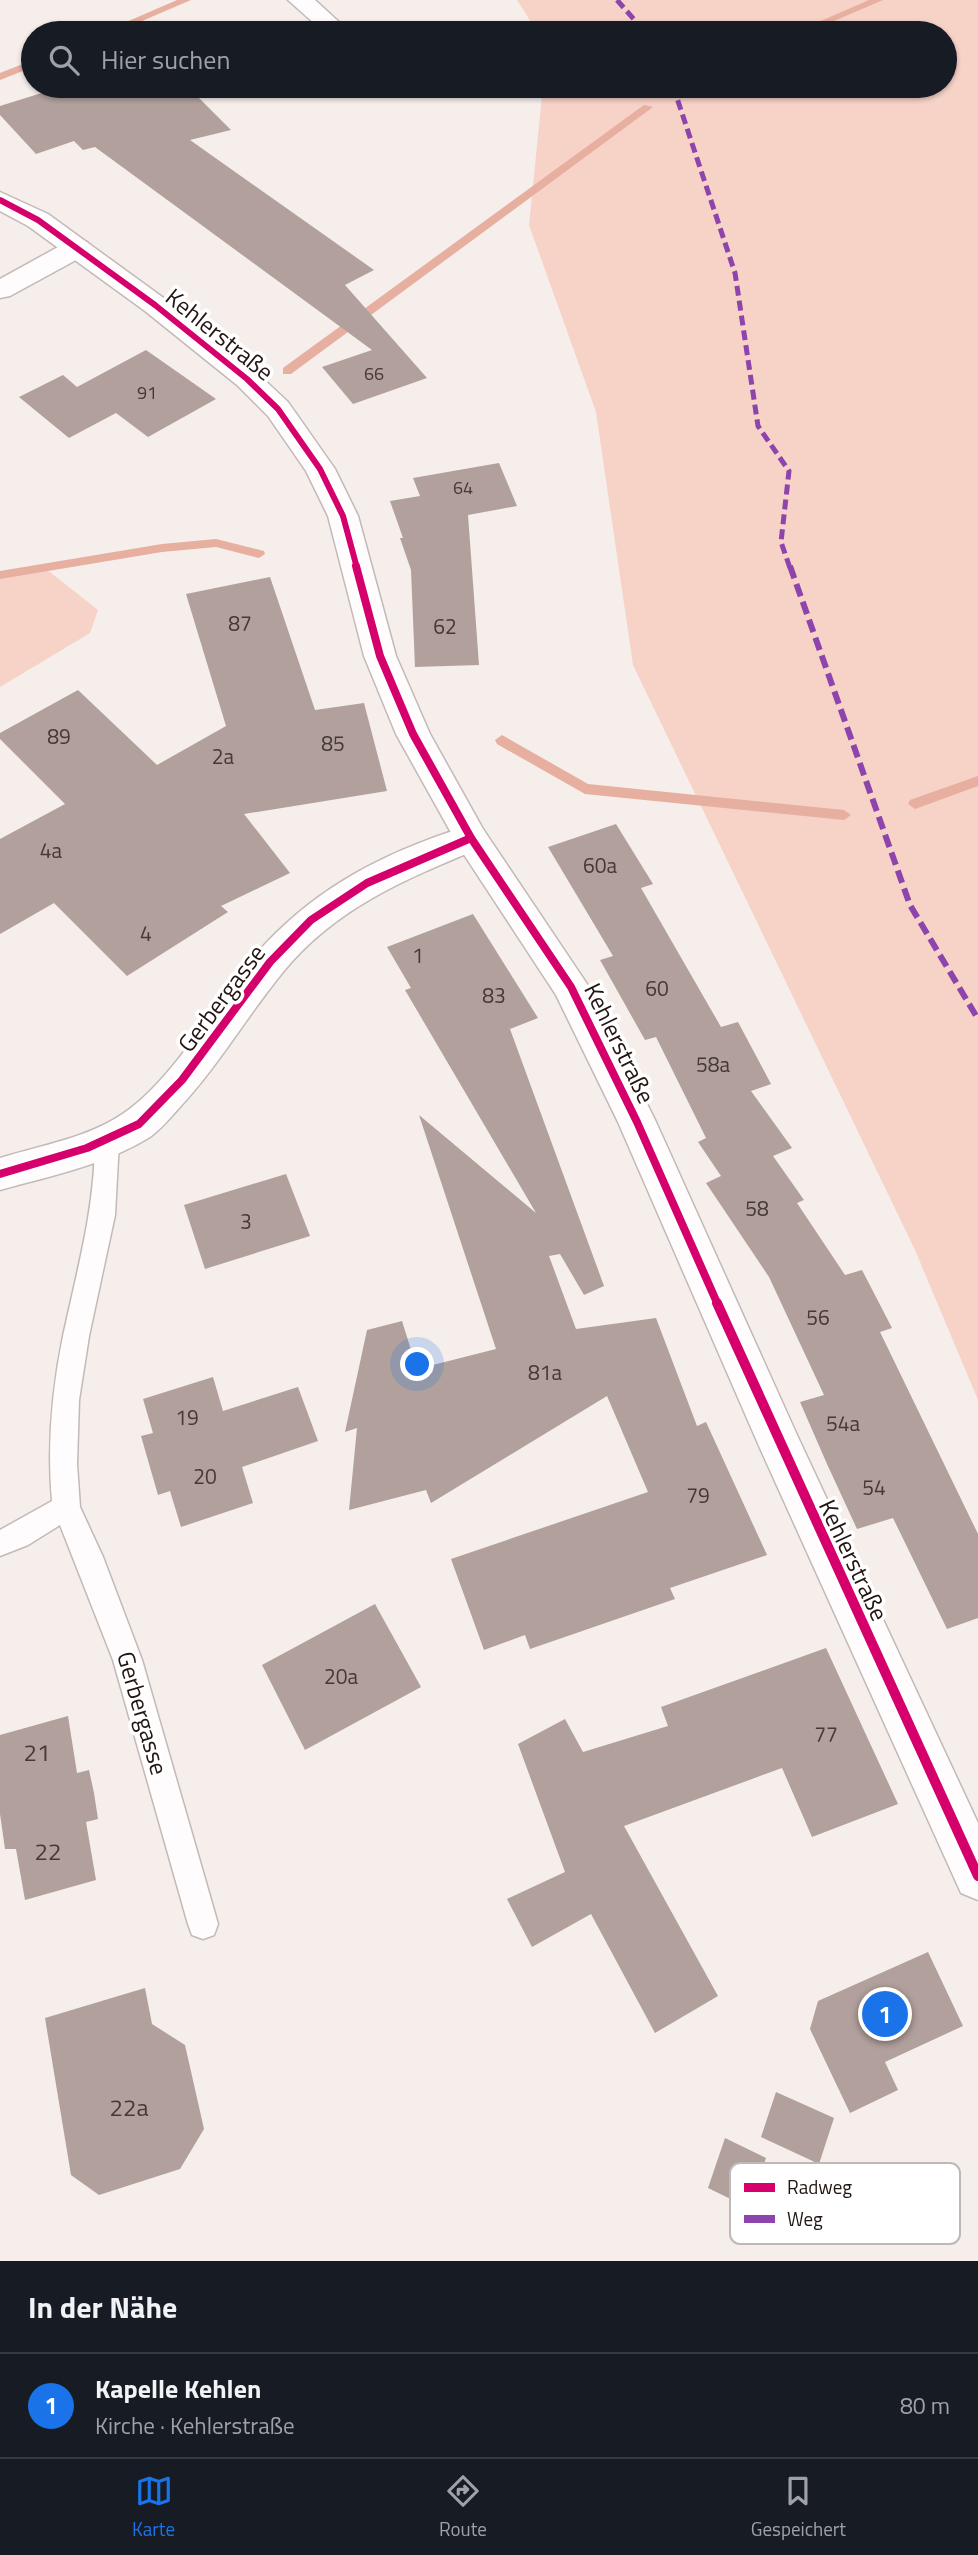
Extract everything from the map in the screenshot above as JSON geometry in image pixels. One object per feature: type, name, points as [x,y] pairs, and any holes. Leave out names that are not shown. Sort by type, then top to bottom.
[{"type":"street","points":[[300,0],[325,21]]},
{"type":"street","name":"Kehlerstraße","points":[[0,200],[38,220],[155,305],[247,379],[278,409],[320,469],[344,516],[380,656],[413,734],[471,838],[571,987],[637,1122],[770,1422],[978,1876]]},
{"type":"street","points":[[0,290],[76,248]]},
{"type":"street","name":"Gerbergasse","points":[[0,1174],[107,1141],[138,1125],[183,1080],[272,959],[309,922],[337,899],[380,876],[471,838]]},
{"type":"lane","name":"Gerbergasse","points":[[107,1141],[109,1171],[95,1259],[76,1335],[64,1400],[61,1468],[66,1507],[88,1555],[128,1658],[203,1924]]},
{"type":"lane","points":[[0,1543],[18,1536],[66,1507]]},
{"type":"shaded area","points":[[517,0],[978,0],[978,1400],[915,1250],[633,665],[596,412],[529,225],[542,98],[957,98],[957,21],[530,21]]},
{"type":"shaded area","points":[[42,566],[98,610],[90,633],[0,687],[0,575]]},
{"type":"building","points":[[26,98],[199,98],[231,130],[190,140],[374,270],[345,285],[427,378],[353,404],[322,367],[372,350],[95,147],[83,150],[74,141],[36,154],[0,115],[0,106]]},
{"type":"building","points":[[146,350],[216,399],[148,437],[116,413],[69,438],[19,397],[63,375],[77,387]]},
{"type":"building","points":[[499,463],[517,506],[468,515],[479,665],[415,667],[411,570],[390,501],[420,496],[413,478]]},
{"type":"building","points":[[270,577],[315,710],[364,703],[387,791],[244,814],[290,873],[221,906],[228,912],[127,976],[54,903],[0,934],[0,839],[65,804],[0,739],[0,733],[78,690],[157,765],[226,726],[186,594]]},
{"type":"building","points":[[616,824],[653,884],[641,888],[721,1027],[738,1022],[771,1084],[751,1091],[792,1148],[773,1156],[804,1200],[797,1203],[845,1275],[862,1270],[892,1328],[880,1332],[978,1534],[978,1618],[947,1629],[893,1518],[857,1529],[827,1464],[800,1402],[824,1395],[769,1277],[706,1183],[721,1176],[698,1142],[706,1138],[656,1037],[645,1040],[600,960],[613,956],[548,847]]},
{"type":"building","points":[[473,914],[538,1018],[510,1029],[604,1286],[584,1295],[560,1254],[549,1256],[576,1329],[656,1318],[697,1426],[706,1422],[767,1555],[670,1588],[675,1599],[530,1649],[525,1635],[484,1650],[451,1559],[648,1492],[607,1396],[431,1503],[426,1490],[349,1510],[357,1428],[345,1432],[367,1330],[402,1321],[417,1369],[496,1349],[419,1115],[536,1213],[405,990],[411,988],[387,947]]},
{"type":"building","points":[[286,1174],[310,1236],[205,1269],[184,1205]]},
{"type":"building","points":[[213,1377],[223,1411],[298,1387],[318,1441],[242,1467],[253,1503],[181,1527],[170,1491],[158,1495],[141,1436],[153,1433],[143,1399]]},
{"type":"building","points":[[375,1604],[421,1687],[305,1750],[262,1665]]},
{"type":"building","points":[[826,1648],[898,1804],[812,1837],[782,1768],[624,1826],[718,1996],[655,2033],[591,1914],[532,1947],[507,1899],[565,1872],[518,1744],[565,1719],[583,1752],[668,1726],[661,1707]]},
{"type":"building","points":[[68,1716],[77,1773],[89,1770],[94,1793],[98,1819],[86,1822],[96,1880],[25,1900],[16,1849],[5,1849],[0,1814],[0,1735]]},
{"type":"building","points":[[928,1952],[963,2026],[885,2062],[898,2090],[850,2113],[810,2029],[818,2001]]},
{"type":"building","points":[[145,1988],[152,2024],[185,2045],[204,2129],[180,2169],[99,2195],[71,2175],[45,2018]]},
{"type":"building","points":[[776,2092],[834,2118],[819,2163],[761,2137]]},
{"type":"building","points":[[725,2138],[766,2158],[764,2163],[730,2163],[730,2199],[708,2188]]},
{"type":"waterway","points":[[135,21],[186,0]]},
{"type":"waterway","points":[[827,21],[878,0]]},
{"type":"waterway","points":[[0,77],[21,68]]},
{"type":"waterway","points":[[287,371],[648,107]]},
{"type":"waterway","points":[[0,575],[162,548],[216,543],[259,554]]},
{"type":"waterway","points":[[502,740],[585,789],[844,815]]},
{"type":"waterway","points":[[915,804],[978,781]]},
{"type":"marked path","points":[[617,0],[635,21]]},
{"type":"marked path","points":[[677,98],[735,273],[758,426],[789,471],[781,542],[910,905],[978,1019]]},
{"type":"cycle path","points":[[0,200],[38,220],[77,248],[155,305],[247,379],[278,409],[320,469],[343,516],[380,656],[413,734],[471,838],[571,987],[637,1122],[780,1446],[978,1876]]},
{"type":"cycle path","points":[[0,1174],[87,1148],[139,1124],[182,1080],[270,962],[311,920],[367,883],[471,838]]},
{"type":"place","name":"Kapelle Kehlen","points":[[885,2014]]}]
